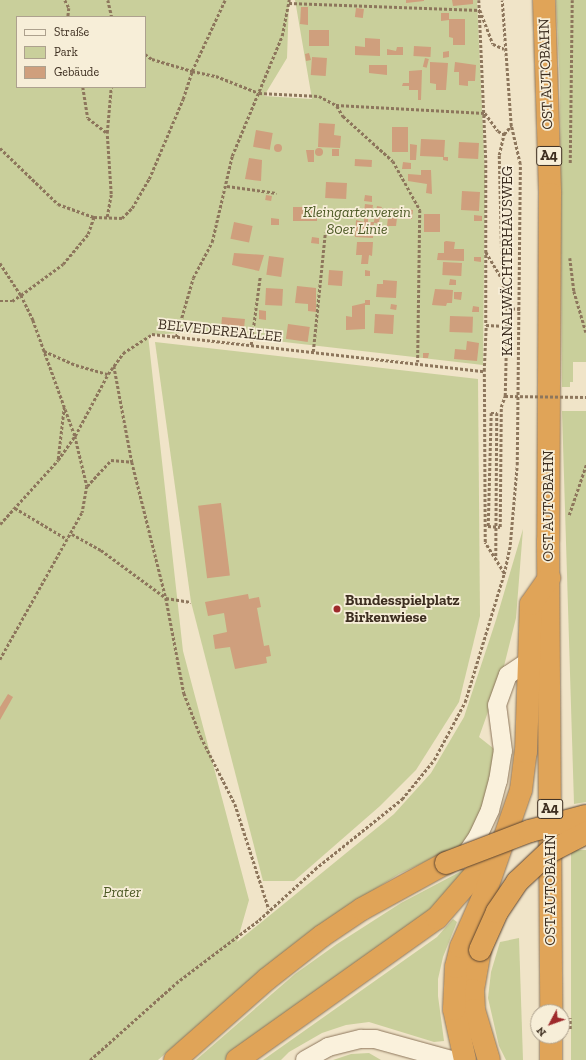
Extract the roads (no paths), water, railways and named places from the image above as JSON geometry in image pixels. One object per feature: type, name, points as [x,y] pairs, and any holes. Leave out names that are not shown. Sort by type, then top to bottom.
[{"type":"highway","name":"OST AUTOBAHN","points":[[544,0],[550,194],[549,578],[551,1004]]},
{"type":"highway","points":[[465,1060],[454,1009],[456,968],[461,947],[487,888],[515,811],[524,771],[527,662],[531,604],[549,578]]},
{"type":"highway","points":[[175,1060],[267,979],[322,936],[362,909],[453,862],[530,831],[586,816]]},
{"type":"highway","points":[[488,1060],[474,1010],[473,990],[480,950],[497,912],[518,882],[549,852],[586,833]]},
{"type":"highway","points":[[237,1060],[437,918],[504,842]]},
{"type":"highway","points":[[551,1044],[551,1060]]},
{"type":"lane","points":[[453,862],[478,836],[490,810],[498,781],[503,751],[497,705],[508,675],[527,662]]},
{"type":"lane","points":[[305,1060],[328,1048],[353,1040],[375,1040],[451,1060]]},
{"type":"lane","points":[[392,1044],[410,1060]]},
{"type":"place","name":"Bundesspielplatz Birkenwiese","points":[[337,609]]},
{"type":"park label","name":"Kleingartenverein 80er Linie","points":[[357,220]]},
{"type":"park label","name":"Prater","points":[[122,893]]}]
